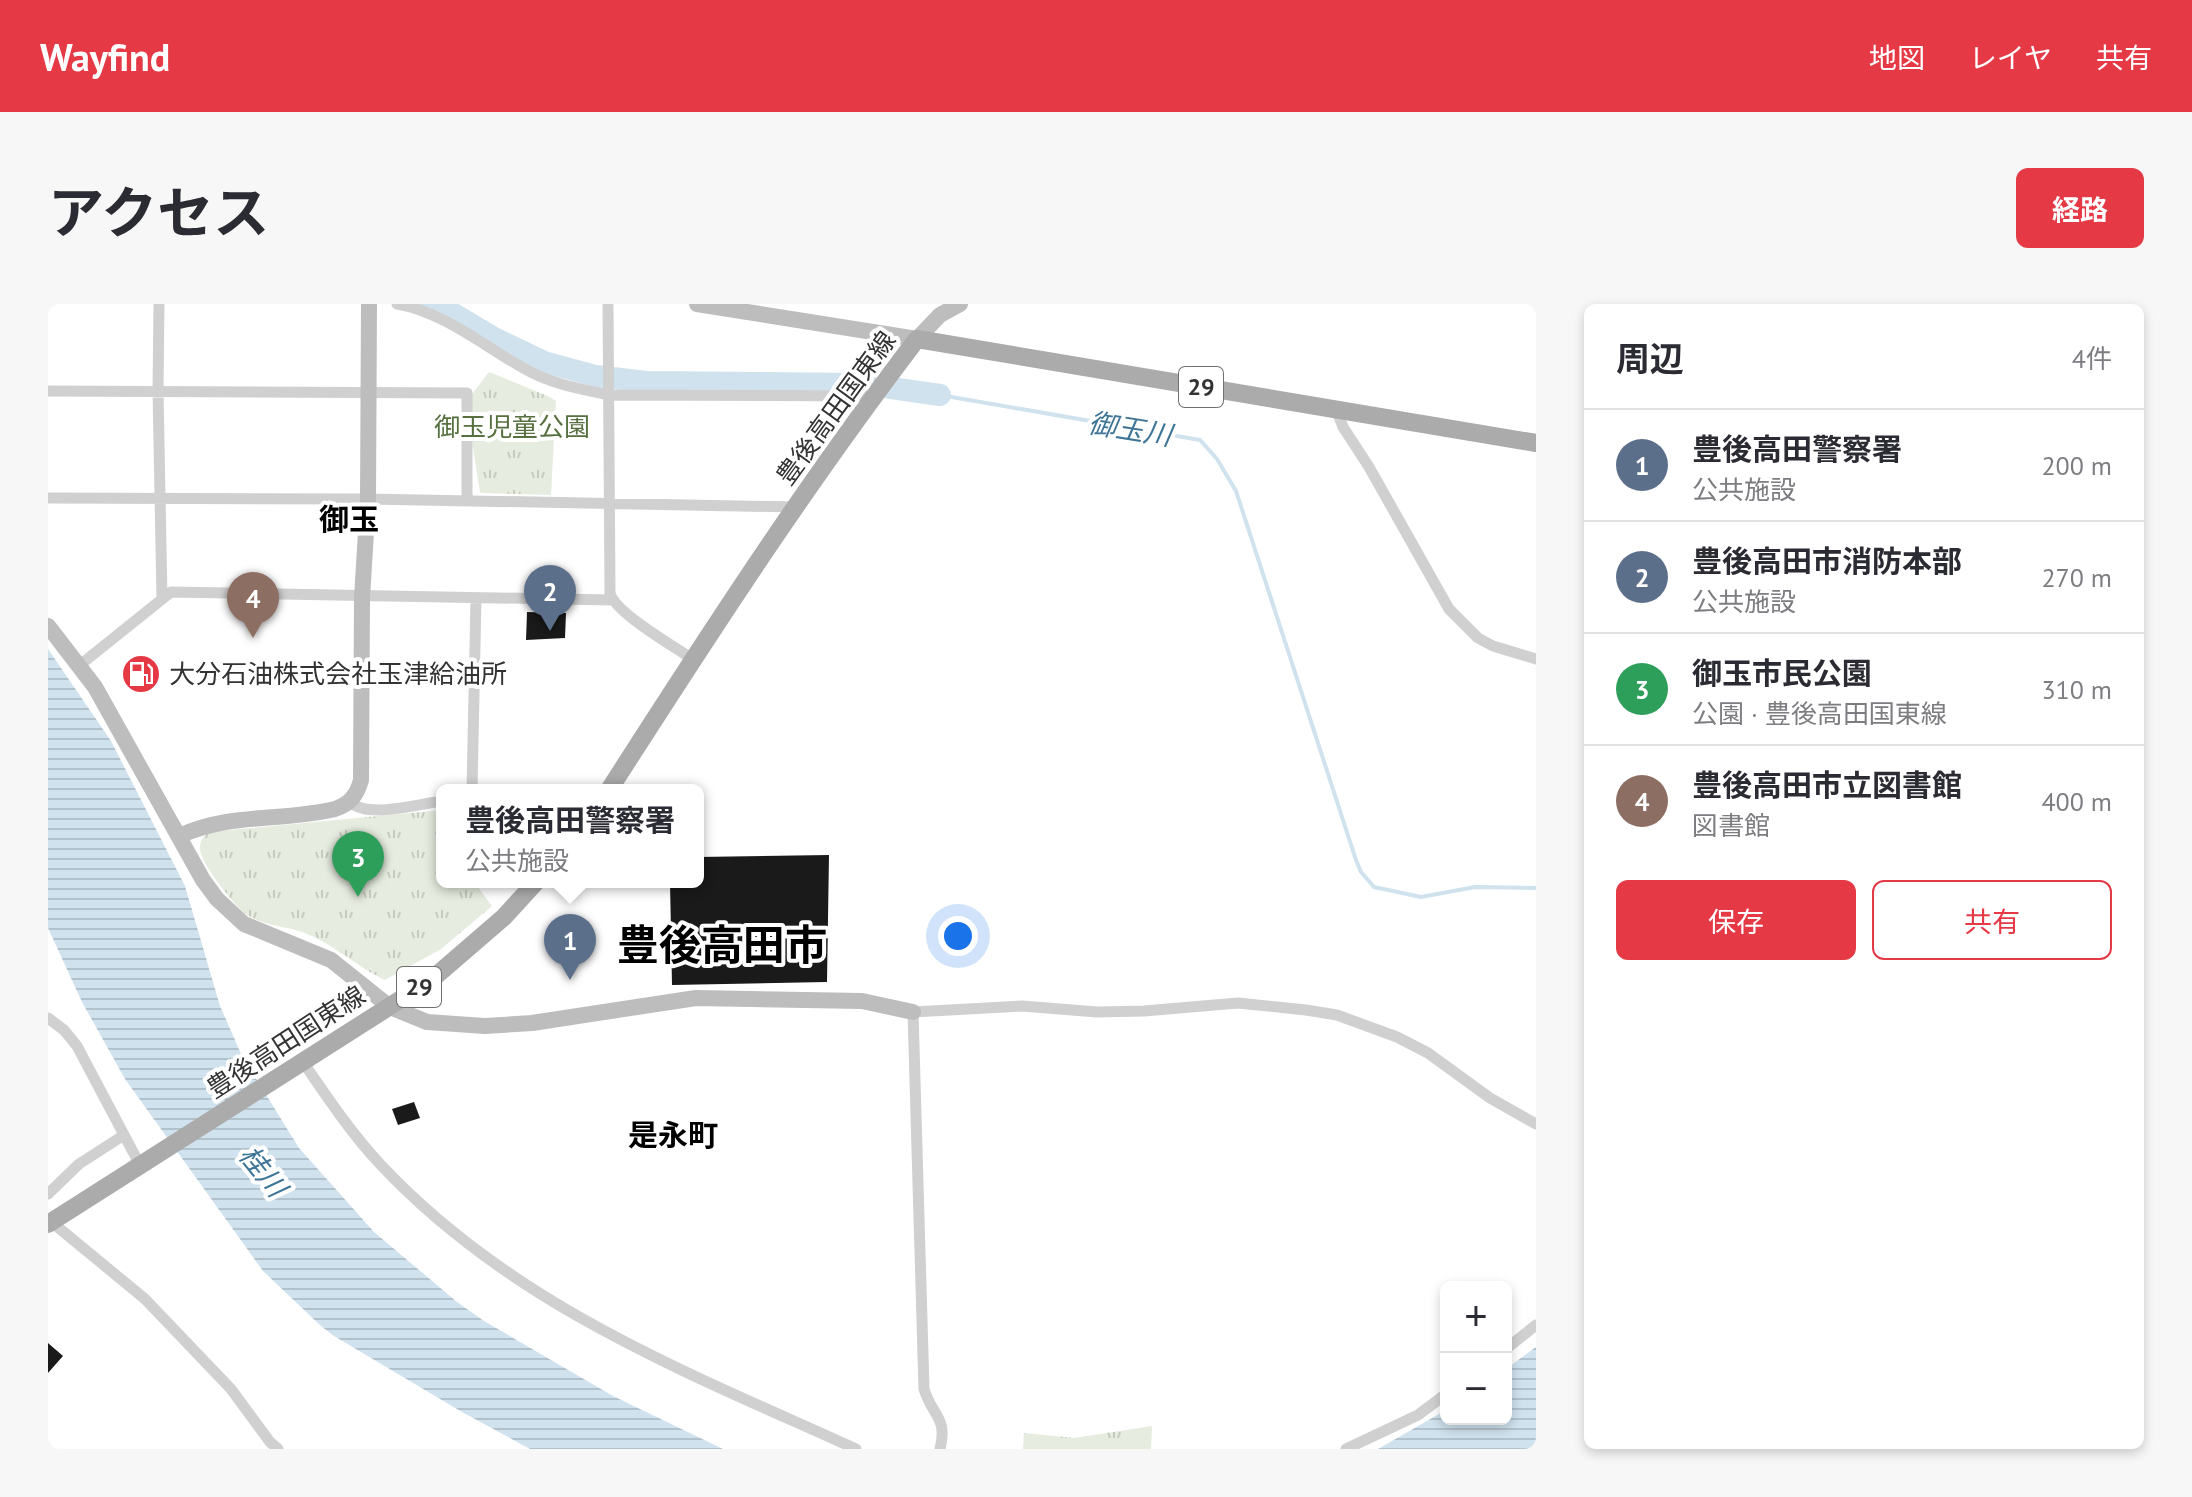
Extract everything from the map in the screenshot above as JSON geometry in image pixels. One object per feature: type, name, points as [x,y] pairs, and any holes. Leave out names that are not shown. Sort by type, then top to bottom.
[{"type":"main road","name":"豊後高田国東線","points":[[613,784],[692,659],[878,390],[917,339],[1536,443]]},
{"type":"main road","name":"豊後高田国東線","points":[[49,1222],[141,1167],[431,980],[494,926],[530,888]]},
{"type":"street","points":[[159,304],[162,599]]},
{"type":"street","points":[[179,836],[214,823],[326,811],[350,802],[361,780],[369,304]]},
{"type":"street","points":[[397,304],[411,306],[464,332],[529,371],[569,387],[609,395],[878,390]]},
{"type":"street","points":[[608,304],[612,600]]},
{"type":"street","points":[[697,304],[917,339],[940,315],[960,304]]},
{"type":"street","points":[[48,391],[467,393],[467,501]]},
{"type":"street","points":[[1336,409],[1343,427],[1449,609],[1478,638],[1493,646],[1536,659]]},
{"type":"street","points":[[48,498],[368,499],[796,507]]},
{"type":"street","points":[[80,665],[171,592],[362,598],[612,600],[692,659]]},
{"type":"street","points":[[472,784],[476,598]]},
{"type":"street","points":[[48,626],[95,687],[203,880],[217,899],[244,924],[331,960],[390,1007],[427,1022],[485,1026],[532,1023],[696,998],[862,1001],[913,1012],[1022,1006],[1097,1012],[1144,1011],[1238,1003],[1337,1015],[1397,1037],[1428,1053],[1490,1098],[1536,1124]]},
{"type":"street","points":[[350,802],[358,808],[373,811],[436,802]]},
{"type":"street","points":[[913,1012],[924,1389],[943,1428],[940,1449]]},
{"type":"street","points":[[48,1018],[64,1030],[77,1046],[141,1167]]},
{"type":"street","points":[[303,1062],[377,1162],[410,1195],[502,1270],[547,1300],[624,1343],[856,1449]]},
{"type":"street","points":[[48,1194],[79,1164],[124,1135]]},
{"type":"street","points":[[49,1222],[145,1299],[231,1389],[273,1447]]},
{"type":"street","points":[[1512,1344],[1536,1325]]},
{"type":"street","points":[[1346,1449],[1418,1415],[1440,1398]]},
{"type":"green space","name":"御玉児童公園","points":[[489,372],[556,401],[551,495],[480,493],[466,402]]},
{"type":"green space","points":[[436,811],[436,888],[478,888],[492,906],[441,949],[385,980],[310,935],[265,923],[246,914],[234,903],[204,860],[200,851],[201,842],[208,832]]},
{"type":"green space","points":[[1152,1426],[1151,1449],[1023,1449],[1024,1433],[1074,1438]]},
{"type":"water","name":"桂川","points":[[48,649],[111,741],[185,886],[220,1006],[242,1056],[299,1148],[374,1232],[457,1302],[613,1396],[723,1449],[530,1449],[334,1336],[263,1271],[125,1079],[82,1002],[48,928]]},
{"type":"water","points":[[1536,1347],[1536,1449],[1378,1449],[1440,1413],[1440,1425],[1512,1425],[1512,1365]]},
{"type":"building","points":[[527,612],[566,613],[565,638],[526,640]]},
{"type":"building","points":[[829,855],[827,982],[672,985],[670,888],[704,888],[704,857]]},
{"type":"building","points":[[414,1102],[420,1118],[398,1125],[392,1109]]},
{"type":"building","points":[[48,1343],[63,1356],[48,1373]]},
{"type":"waterway","name":"御玉川","points":[[432,304],[544,362],[596,376],[646,382],[863,384],[940,395]]},
{"type":"waterway","name":"御玉川","points":[[940,395],[1200,440],[1217,459],[1236,491],[1361,872],[1374,887],[1421,897],[1475,887],[1536,888]]},
{"type":"place","name":"豊後高田市消防本部","points":[[550,631]]},
{"type":"place","name":"豊後高田市立図書館","points":[[253,638]]},
{"type":"place","name":"大分石油株式会社玉津給油所","points":[[141,674]]},
{"type":"place","name":"御玉市民公園","points":[[358,897]]},
{"type":"place","name":"豊後高田警察署","points":[[570,980]]},
{"type":"district","name":"御玉","points":[[349,520]]},
{"type":"district","name":"豊後高田市","points":[[722,945]]},
{"type":"district","name":"是永町","points":[[673,1136]]}]
